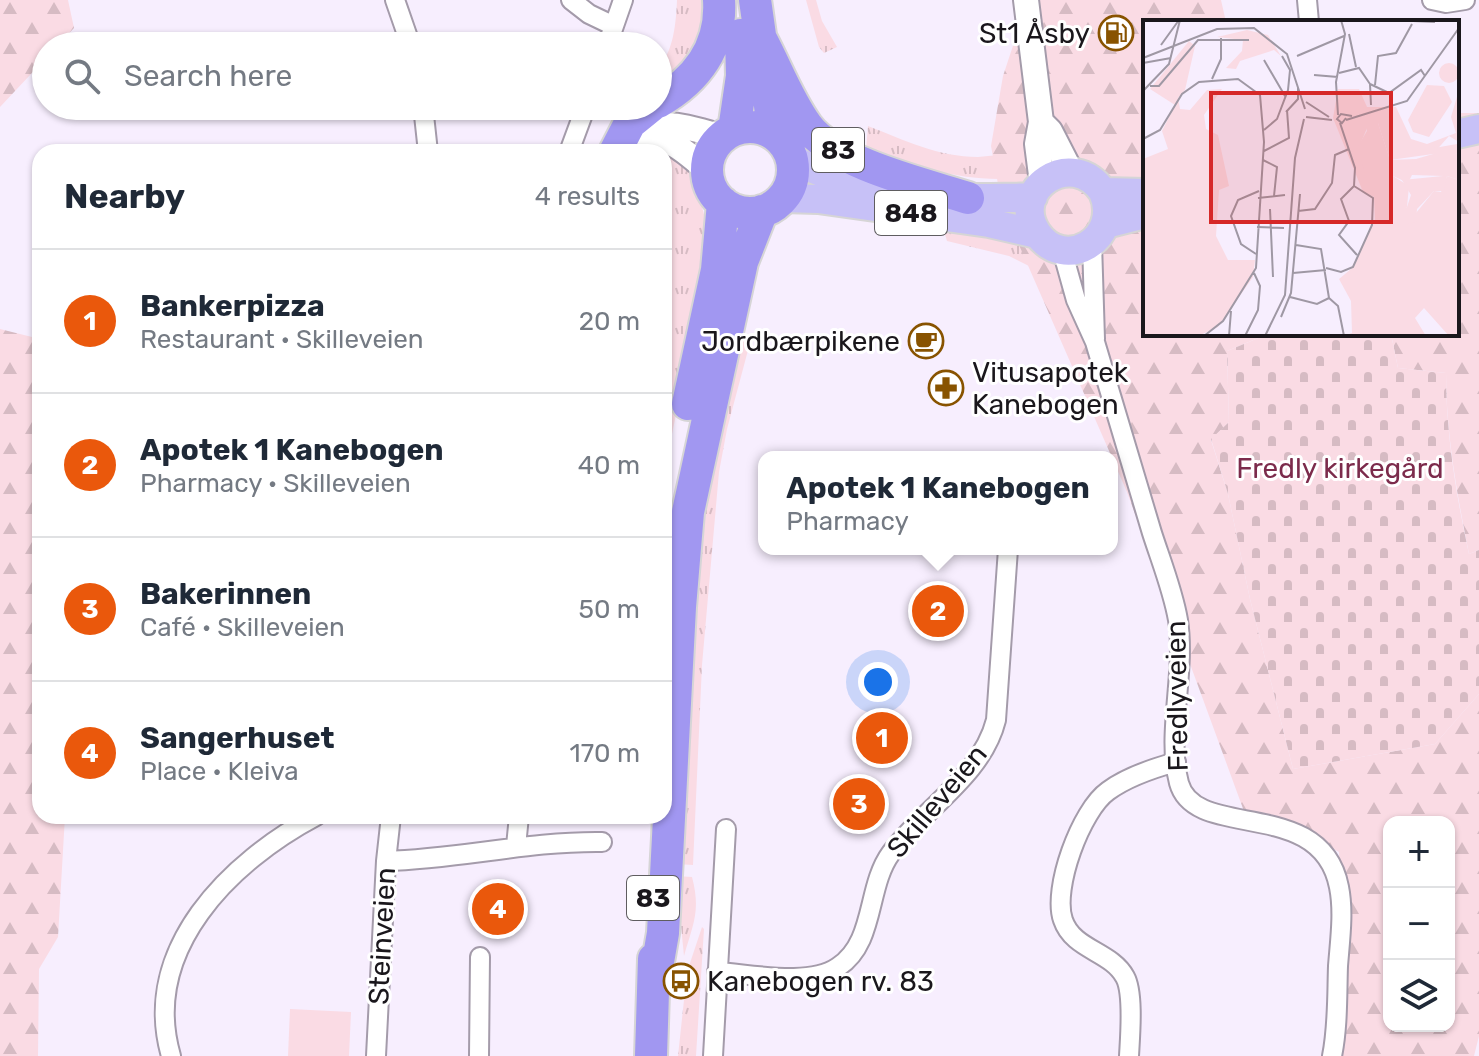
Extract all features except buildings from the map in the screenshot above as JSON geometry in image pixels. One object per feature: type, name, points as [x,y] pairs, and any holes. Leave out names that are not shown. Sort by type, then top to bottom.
[{"type":"highway","points":[[672,94],[702,66],[718,34],[719,0]]},
{"type":"highway","points":[[736,0],[742,76],[729,134],[711,152],[708,171],[710,185],[723,203],[738,211],[772,204]]},
{"type":"highway","name":"83","points":[[672,770],[688,512],[742,262],[772,204],[791,184],[755,0]]},
{"type":"highway","name":"83","points":[[761,39],[815,135],[873,167],[968,198]]},
{"type":"highway","points":[[621,144],[634,120]]},
{"type":"highway","name":"83","points":[[729,134],[755,127],[783,147]]},
{"type":"highway","points":[[672,491],[717,270],[723,203]]},
{"type":"highway","name":"83","points":[[654,824],[655,979]]},
{"type":"highway","name":"83","points":[[651,1056],[669,824]]},
{"type":"main road","points":[[1459,134],[1479,129]]},
{"type":"main road","name":"848","points":[[783,147],[827,177],[968,198],[1037,190],[1055,175],[1071,172]]},
{"type":"main road","points":[[1071,172],[1093,180],[1103,192],[1108,208],[1099,233]]},
{"type":"main road","points":[[1037,190],[1030,216],[1037,234]]},
{"type":"main road","points":[[1103,192],[1143,193]]},
{"type":"main road","name":"848","points":[[772,204],[818,199],[989,223],[1037,234],[1062,250]]},
{"type":"main road","points":[[1062,250],[1078,249],[1099,233],[1143,215]]},
{"type":"street","points":[[395,0],[406,32]]},
{"type":"street","points":[[571,0],[589,14],[614,26]]},
{"type":"street","points":[[612,32],[623,0]]},
{"type":"street","points":[[1026,0],[1041,122],[1037,144],[1037,190]]},
{"type":"street","points":[[1307,0],[1309,20]]},
{"type":"street","points":[[1432,0],[1446,3],[1465,0]]},
{"type":"street","points":[[425,120],[427,144]]},
{"type":"street","points":[[572,144],[581,120]]},
{"type":"street","points":[[1041,122],[1050,131],[1071,172]]},
{"type":"street","points":[[625,144],[654,125],[669,124],[729,134]]},
{"type":"street","points":[[626,144],[643,136],[667,140],[708,171]]},
{"type":"street","name":"Fredlyveien","points":[[1095,342],[1099,233]]},
{"type":"street","name":"Fredlyveien","points":[[1062,250],[1076,300],[1095,342],[1121,460],[1178,618],[1180,673],[1176,762],[1179,786],[1190,803],[1206,811],[1279,826],[1307,838],[1332,865],[1339,885],[1341,904],[1332,1056]]},
{"type":"street","name":"Skilleveien","points":[[717,972],[813,977],[835,969],[855,950],[883,865],[891,852],[991,740],[996,720],[1008,555]]},
{"type":"street","points":[[1129,1056],[1130,994],[1127,979],[1119,968],[1083,945],[1068,931],[1059,896],[1064,872],[1077,840],[1106,792],[1157,767],[1176,762]]},
{"type":"street","points":[[171,1056],[165,1012],[167,990],[181,942],[223,882],[249,860],[304,824]]},
{"type":"street","name":"Steinveien","points":[[376,1056],[390,824]]},
{"type":"street","points":[[516,846],[518,824]]},
{"type":"street","points":[[713,1056],[726,829]]},
{"type":"street","points":[[386,861],[472,855],[557,841],[602,842]]},
{"type":"street","points":[[479,1056],[480,957]]},
{"type":"green space","points":[[0,0],[68,0],[74,28],[70,32],[32,32],[32,73],[0,107]]},
{"type":"green space","points":[[677,0],[705,0],[700,42],[688,61],[672,77],[672,40]]},
{"type":"green space","points":[[806,0],[816,0],[822,21],[837,47],[824,53],[819,47]]},
{"type":"green space","points":[[1028,0],[1221,0],[1226,20],[1143,20],[1143,336],[1263,336],[1227,351],[1229,422],[1211,440],[1228,494],[1250,599],[1293,769],[1435,744],[1479,694],[1479,1036],[1474,1056],[1339,1056],[1345,1046],[1339,852],[1273,816],[1245,814],[1118,471],[1118,451],[1109,451],[1002,206],[991,146],[1003,76]]},
{"type":"green space","points":[[1459,113],[1479,113],[1479,550],[1469,554],[1460,509],[1448,418],[1446,373],[1398,368],[1391,336],[1459,336]]},
{"type":"green space","points":[[868,126],[949,154],[978,157],[1022,152],[999,179],[965,176],[932,170],[866,150]]},
{"type":"green space","points":[[672,154],[692,170],[705,218],[706,268],[672,434]]},
{"type":"green space","points":[[943,228],[1012,241],[1029,248],[1035,269],[1009,256],[947,241]]},
{"type":"green space","points":[[0,329],[32,337],[32,824],[65,824],[58,937],[39,969],[38,1056],[0,1056]]},
{"type":"green space","name":"Fredly kirkegård","points":[[1263,336],[1391,336],[1398,368],[1446,373],[1450,441],[1460,509],[1469,554],[1479,550],[1479,694],[1435,744],[1293,769],[1250,599],[1228,494],[1211,439],[1229,422],[1227,351]]},
{"type":"green space","points":[[739,339],[751,339],[719,472],[702,665],[693,865],[676,864],[690,578]]},
{"type":"green space","points":[[676,876],[692,877],[696,899],[695,917],[684,956]]},
{"type":"green space","points":[[702,927],[696,1056],[678,1056],[687,972]]},
{"type":"green space","points":[[290,1009],[351,1012],[349,1056],[288,1056]]},
{"type":"place","name":"St1 Åsby","points":[[1116,33]]},
{"type":"place","name":"Jordbærpikene","points":[[926,341]]},
{"type":"place","name":"Vitusapotek Kanebogen","points":[[946,388]]},
{"type":"place","name":"Apotek 1 Kanebogen","points":[[938,611]]},
{"type":"place","name":"Bankerpizza","points":[[882,738]]},
{"type":"place","name":"Bakerinnen","points":[[859,804]]},
{"type":"place","name":"Sangerhuset","points":[[498,909]]},
{"type":"place","name":"Kanebogen rv. 83","points":[[681,981]]}]
